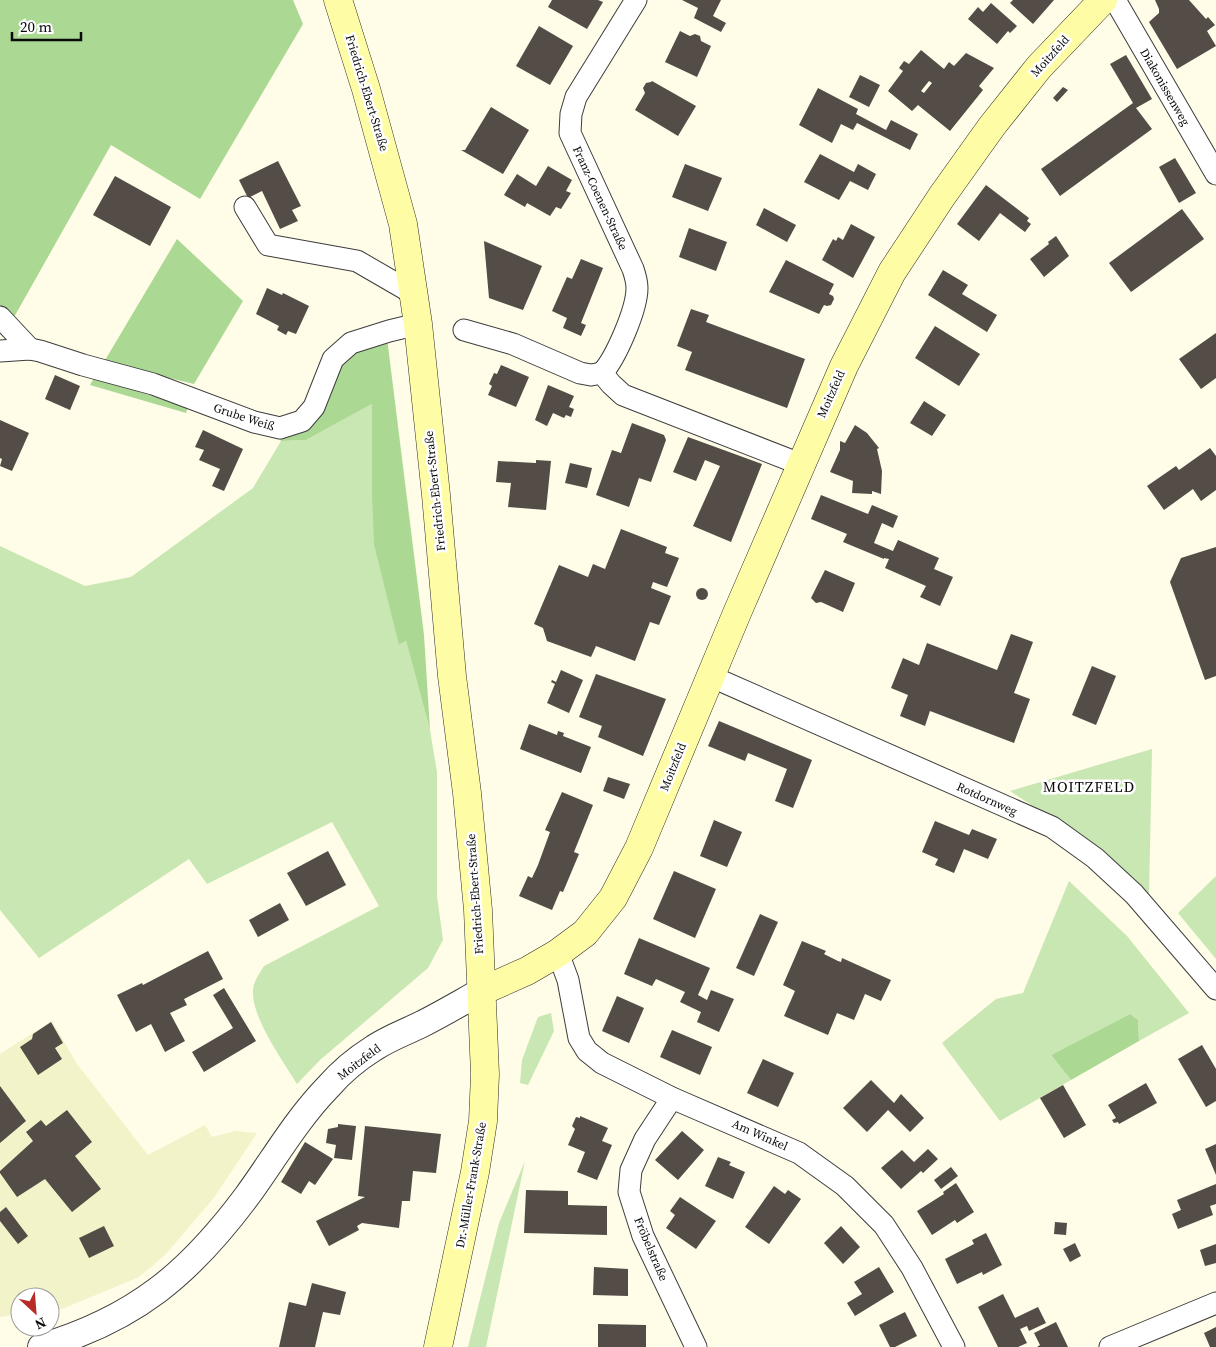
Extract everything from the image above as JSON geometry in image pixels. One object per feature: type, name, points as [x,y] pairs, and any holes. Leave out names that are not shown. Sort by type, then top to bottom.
[{"type":"main road","name":"Friedrich-Ebert-Straße","points":[[338,0],[366,88],[404,224],[418,324],[452,676],[467,793],[478,910],[482,992]]},
{"type":"main road","name":"Moitzfeld","points":[[482,992],[527,971],[558,953],[585,932],[612,898],[639,848],[800,464],[844,366],[892,272],[942,196],[992,126],[1039,67],[1103,0]]},
{"type":"main road","name":"Dr.-Müller-Frank-Straße","points":[[438,1347],[473,1182],[483,1121],[485,1074],[482,992]]},
{"type":"street","name":"Franz-Coenen-Straße","points":[[602,373],[612,358],[632,313],[637,286],[633,268],[570,133],[571,114],[576,97],[636,0]]},
{"type":"street","name":"Diakonissenweg","points":[[1115,0],[1216,174]]},
{"type":"street","points":[[245,207],[268,245],[357,261],[414,294]]},
{"type":"street","points":[[0,317],[30,349]]},
{"type":"street","name":"Grube Weiß","points":[[0,351],[30,349],[153,384],[254,422],[280,428],[302,421],[314,407],[333,359],[351,342],[418,324]]},
{"type":"street","points":[[464,330],[512,344],[580,373],[591,375],[602,373],[623,395],[800,464]]},
{"type":"street","name":"Rotdornweg","points":[[710,676],[1052,827],[1096,858],[1134,894],[1216,989]]},
{"type":"street","name":"Am Winkel","points":[[558,953],[568,980],[579,1038],[587,1051],[602,1062],[672,1098],[799,1153],[845,1186],[884,1225],[912,1268],[954,1347]]},
{"type":"street","name":"Moitzfeld","points":[[41,1347],[65,1340],[98,1326],[128,1311],[156,1293],[205,1248],[247,1196],[307,1110],[329,1085],[375,1047],[482,992]]},
{"type":"street","name":"Fröbelstraße","points":[[672,1098],[645,1139],[630,1170],[629,1192],[643,1236],[696,1347]]},
{"type":"street","points":[[1110,1347],[1216,1302]]},
{"type":"green space","points":[[0,0],[293,0],[303,24],[200,199],[111,145],[13,319],[0,306]]},
{"type":"green space","points":[[177,239],[243,301],[194,384],[104,362]]},
{"type":"green space","points":[[387,338],[424,635],[430,730],[406,641],[399,645],[374,544],[372,404],[306,440],[281,441],[279,436],[352,346]]},
{"type":"green space","points":[[94,378],[188,407],[186,413],[90,385]]},
{"type":"green space","points":[[372,404],[372,493],[399,645],[406,641],[430,730],[437,772],[437,896],[443,940],[428,968],[320,1060],[297,1084],[262,1026],[254,1001],[253,987],[255,981],[264,966],[379,906],[332,822],[207,884],[189,859],[39,958],[0,910],[0,546],[85,586],[131,577],[253,488],[281,441],[306,440]]},
{"type":"green space","points":[[1152,749],[1149,896],[1096,847],[1010,791]]},
{"type":"green space","points":[[1216,876],[1216,959],[1178,913]]},
{"type":"green space","points":[[1069,881],[1127,936],[1189,1013],[1139,1041],[1138,1020],[1130,1014],[1051,1055],[1071,1080],[1000,1121],[942,1043],[996,999],[1023,993]]},
{"type":"green space","points":[[551,1013],[554,1031],[528,1085],[520,1083],[522,1060],[538,1017]]},
{"type":"green space","points":[[1130,1014],[1138,1020],[1139,1041],[1071,1080],[1051,1055]]},
{"type":"green space","points":[[52,1021],[77,1064],[148,1155],[205,1125],[212,1137],[236,1131],[257,1133],[213,1199],[165,1255],[139,1277],[60,1309],[60,1287],[10,1287],[10,1316],[0,1317],[0,1054]]},
{"type":"green space","points":[[525,1161],[486,1347],[468,1347],[499,1223]]},
{"type":"building","points":[[552,0],[598,0],[603,2],[587,29],[548,7]]},
{"type":"building","points":[[682,0],[721,0],[713,16],[726,23],[721,32],[694,18],[698,8]]},
{"type":"building","points":[[1013,0],[1054,0],[1033,24],[1010,3]]},
{"type":"building","points":[[1155,0],[1189,0],[1206,19],[1208,17],[1215,25],[1207,31],[1216,46],[1177,69],[1149,22],[1159,13]]},
{"type":"building","points":[[991,3],[1017,26],[1010,33],[1008,31],[997,44],[968,19],[978,7],[983,12]]},
{"type":"building","points":[[539,26],[573,46],[550,85],[516,66]]},
{"type":"building","points":[[680,31],[690,36],[695,34],[700,36],[701,41],[711,46],[697,77],[665,62]]},
{"type":"building","points":[[921,50],[944,69],[949,62],[954,66],[966,53],[994,68],[979,86],[983,90],[950,131],[918,105],[912,111],[888,91],[903,71],[899,68],[904,61],[909,64]],"holes":[[[929,81],[932,83],[924,93],[921,91]]]},
{"type":"building","points":[[1126,55],[1152,99],[1136,108],[1152,129],[1060,196],[1041,169],[1133,103],[1110,64]]},
{"type":"building","points":[[860,75],[880,85],[869,107],[849,97]]},
{"type":"building","points":[[652,81],[696,106],[678,136],[635,110],[645,93],[643,88],[646,83]]},
{"type":"building","points":[[1063,87],[1068,90],[1057,102],[1053,98]]},
{"type":"building","points":[[818,88],[858,109],[856,114],[886,130],[891,120],[918,134],[910,150],[857,123],[853,130],[841,124],[832,143],[799,125]]},
{"type":"building","points":[[491,107],[529,130],[503,174],[461,150],[465,150]]},
{"type":"building","points":[[820,154],[854,172],[858,164],[876,174],[868,190],[850,181],[839,200],[804,182]]},
{"type":"building","points":[[1175,158],[1196,193],[1179,203],[1159,167]]},
{"type":"building","points":[[278,161],[301,206],[292,210],[298,221],[280,229],[262,191],[248,198],[239,180]]},
{"type":"building","points":[[685,164],[722,178],[708,211],[672,197]]},
{"type":"building","points":[[548,166],[572,180],[566,191],[571,193],[561,209],[556,207],[550,216],[527,203],[525,207],[504,195],[517,174],[536,186]]},
{"type":"building","points":[[115,176],[171,207],[150,246],[93,215]]},
{"type":"building","points":[[986,185],[1029,218],[1027,221],[1031,224],[1025,232],[1000,213],[979,241],[957,224]]},
{"type":"building","points":[[764,208],[796,225],[787,242],[756,225]]},
{"type":"building","points":[[1182,209],[1204,239],[1131,292],[1109,263]]},
{"type":"building","points":[[851,224],[875,237],[853,278],[822,260],[833,239],[836,241],[838,237],[843,240]]},
{"type":"building","points":[[689,228],[727,242],[716,271],[679,257]]},
{"type":"building","points":[[1056,236],[1069,256],[1044,277],[1030,259]]},
{"type":"building","points":[[484,241],[542,266],[523,310],[489,298]]},
{"type":"building","points":[[581,259],[603,268],[581,323],[586,325],[581,336],[563,328],[567,318],[552,311],[567,277],[572,279]]},
{"type":"building","points":[[786,260],[834,284],[829,294],[834,299],[831,305],[824,305],[819,314],[769,292]]},
{"type":"building","points":[[943,270],[968,285],[962,294],[997,315],[987,332],[928,295]]},
{"type":"building","points":[[267,288],[282,295],[283,293],[309,306],[296,334],[288,331],[286,335],[277,330],[279,326],[256,314]]},
{"type":"building","points":[[691,309],[709,315],[706,322],[805,359],[787,408],[685,370],[692,352],[677,346]]},
{"type":"building","points":[[935,326],[980,354],[959,386],[915,358]]},
{"type":"building","points":[[1216,333],[1216,378],[1201,389],[1179,359]]},
{"type":"building","points":[[501,365],[529,377],[516,407],[488,395],[492,386],[489,384],[494,373],[497,374]]},
{"type":"building","points":[[55,375],[80,386],[70,410],[45,399]]},
{"type":"building","points":[[548,385],[574,396],[569,407],[574,409],[571,417],[566,415],[564,418],[553,413],[547,426],[535,420]]},
{"type":"building","points":[[924,401],[946,415],[932,436],[910,423]]},
{"type":"building","points":[[0,420],[29,433],[12,471],[0,466],[2,459],[0,458]]},
{"type":"building","points":[[632,423],[664,435],[666,440],[651,482],[639,478],[629,507],[596,495],[612,450],[621,453]]},
{"type":"building","points":[[855,425],[867,433],[879,448],[877,449],[882,471],[881,494],[872,491],[872,494],[852,493],[853,481],[830,472],[840,450],[840,441],[845,443]]},
{"type":"building","points":[[203,430],[243,449],[224,491],[212,486],[220,469],[199,460],[204,450],[195,447]]},
{"type":"building","points":[[688,437],[762,464],[731,542],[693,526],[720,466],[705,460],[696,481],[673,472]]},
{"type":"building","points":[[1210,448],[1216,456],[1216,490],[1201,501],[1193,489],[1164,510],[1147,486],[1176,466],[1179,470]]},
{"type":"building","points":[[536,460],[551,461],[546,510],[508,507],[511,483],[496,482],[498,461],[536,463]]},
{"type":"building","points":[[570,463],[592,468],[587,488],[565,483]]},
{"type":"building","points":[[821,495],[868,514],[872,505],[898,516],[893,528],[882,523],[874,543],[893,551],[898,540],[939,558],[934,569],[953,577],[940,606],[920,597],[926,586],[885,568],[889,559],[884,559],[843,542],[847,534],[811,519]]},
{"type":"building","points":[[621,529],[667,547],[665,553],[679,558],[667,587],[653,582],[651,588],[671,596],[659,625],[650,622],[635,661],[596,646],[591,657],[547,641],[543,628],[534,624],[559,565],[588,577],[593,564],[605,569]]},
{"type":"building","points":[[1216,547],[1216,676],[1205,680],[1170,582],[1181,558]]},
{"type":"building","points":[[825,570],[855,583],[843,612],[821,602],[816,603],[811,598]]},
{"type":"building","points":[[704,588],[707,589],[707,599],[700,600],[697,599],[696,592],[697,589]]},
{"type":"building","points":[[1011,634],[1033,642],[1014,693],[1030,699],[1014,743],[930,711],[925,726],[900,716],[908,695],[891,688],[903,658],[919,665],[927,643],[997,670]]},
{"type":"building","points":[[1092,666],[1116,676],[1096,725],[1072,715]]},
{"type":"building","points":[[561,670],[583,680],[569,713],[547,703],[555,684],[551,682],[552,680],[556,682]]},
{"type":"building","points":[[596,674],[666,699],[643,756],[598,737],[602,726],[579,717]]},
{"type":"building","points":[[719,721],[812,760],[793,808],[775,801],[787,769],[748,753],[745,761],[708,746]]},
{"type":"building","points":[[529,724],[557,735],[558,731],[564,733],[563,736],[591,747],[581,773],[520,749]]},
{"type":"building","points":[[608,777],[630,784],[624,799],[603,791]]},
{"type":"building","points":[[562,792],[593,805],[574,852],[579,854],[563,892],[560,891],[552,910],[519,896],[528,876],[532,878],[538,865],[550,832],[545,830]]},
{"type":"building","points":[[714,820],[742,832],[727,867],[700,856]]},
{"type":"building","points":[[935,821],[969,835],[972,829],[997,839],[988,859],[964,849],[954,873],[935,865],[938,859],[922,852]]},
{"type":"building","points":[[328,851],[346,885],[306,906],[287,873]]},
{"type":"building","points":[[674,871],[716,889],[695,938],[653,919]]},
{"type":"building","points":[[280,903],[289,920],[258,937],[249,920]]},
{"type":"building","points":[[760,914],[778,922],[754,976],[736,968]]},
{"type":"building","points":[[639,938],[710,968],[698,995],[707,1000],[711,990],[734,999],[719,1032],[697,1022],[701,1012],[680,1002],[685,992],[656,979],[652,986],[624,974]]},
{"type":"building","points":[[802,941],[826,951],[824,954],[838,961],[841,962],[842,958],[891,980],[881,1001],[865,994],[854,1020],[837,1013],[828,1035],[784,1016],[795,991],[783,985]]},
{"type":"building","points":[[208,951],[223,979],[184,999],[187,1005],[170,1013],[185,1041],[165,1052],[151,1024],[136,1032],[117,995],[142,983],[143,985]]},
{"type":"building","points":[[224,988],[256,1041],[204,1072],[192,1052],[233,1028],[213,995]]},
{"type":"building","points":[[617,996],[644,1008],[629,1043],[602,1031]]},
{"type":"building","points":[[51,1022],[63,1043],[55,1048],[62,1059],[38,1075],[20,1047],[32,1039],[33,1034]]},
{"type":"building","points":[[672,1030],[712,1047],[700,1075],[660,1057]]},
{"type":"building","points":[[1202,1045],[1216,1069],[1216,1101],[1206,1107],[1178,1059]]},
{"type":"building","points":[[763,1059],[794,1073],[778,1107],[747,1093]]},
{"type":"building","points":[[871,1080],[894,1103],[901,1094],[924,1118],[910,1132],[888,1110],[867,1132],[843,1108]]},
{"type":"building","points":[[1146,1083],[1157,1103],[1119,1124],[1118,1122],[1114,1123],[1112,1120],[1116,1118],[1108,1105]]},
{"type":"building","points":[[1063,1085],[1086,1125],[1064,1138],[1040,1098]]},
{"type":"building","points":[[0,1086],[26,1121],[0,1143]]},
{"type":"building","points":[[67,1110],[92,1142],[75,1156],[101,1189],[72,1212],[45,1179],[17,1197],[0,1173],[33,1141],[26,1132],[41,1120],[46,1126]]},
{"type":"building","points":[[580,1116],[608,1128],[602,1141],[612,1145],[597,1180],[577,1172],[585,1152],[568,1145],[575,1129],[572,1126],[576,1117],[580,1118]]},
{"type":"building","points":[[338,1124],[356,1126],[352,1160],[334,1158],[336,1145],[326,1143],[328,1129],[338,1127]]},
{"type":"building","points":[[365,1126],[441,1134],[436,1173],[413,1171],[410,1201],[402,1201],[399,1228],[362,1223],[357,1226],[359,1230],[329,1246],[316,1221],[365,1197],[358,1196]]},
{"type":"building","points":[[682,1131],[704,1150],[678,1180],[655,1160]]},
{"type":"building","points":[[305,1142],[333,1159],[315,1185],[309,1181],[301,1194],[281,1182]]},
{"type":"building","points":[[1216,1144],[1216,1175],[1205,1149]]},
{"type":"building","points":[[928,1149],[938,1159],[901,1189],[881,1168],[902,1150],[914,1162]]},
{"type":"building","points":[[718,1157],[731,1162],[729,1165],[745,1172],[733,1199],[705,1186]]},
{"type":"building","points":[[951,1167],[958,1176],[941,1189],[934,1180]]},
{"type":"building","points":[[956,1183],[974,1212],[957,1223],[955,1220],[932,1235],[917,1211],[944,1194],[943,1192]]},
{"type":"building","points":[[1216,1184],[1216,1204],[1210,1206],[1213,1215],[1178,1229],[1172,1214],[1181,1210],[1177,1200]]},
{"type":"building","points":[[774,1186],[785,1194],[788,1190],[801,1199],[769,1244],[745,1227]]},
{"type":"building","points":[[526,1190],[568,1191],[568,1205],[607,1206],[607,1235],[524,1233]]},
{"type":"building","points":[[680,1197],[716,1221],[696,1249],[666,1228],[675,1215],[670,1211]]},
{"type":"building","points":[[6,1207],[28,1236],[18,1244],[0,1221],[0,1212]]},
{"type":"building","points":[[1055,1222],[1067,1223],[1066,1235],[1054,1234]]},
{"type":"building","points":[[104,1226],[114,1246],[89,1258],[79,1238]]},
{"type":"building","points":[[841,1226],[860,1247],[843,1264],[824,1243]]},
{"type":"building","points":[[986,1233],[1002,1265],[983,1275],[982,1272],[957,1284],[945,1259],[974,1244],[972,1240]]},
{"type":"building","points":[[1075,1243],[1081,1256],[1070,1262],[1063,1249]]},
{"type":"building","points":[[1216,1244],[1216,1263],[1205,1266],[1200,1250]]},
{"type":"building","points":[[594,1267],[628,1269],[628,1296],[593,1295]]},
{"type":"building","points":[[879,1267],[894,1292],[855,1316],[847,1303],[862,1294],[854,1282]]},
{"type":"building","points":[[312,1283],[346,1292],[340,1315],[323,1312],[315,1347],[279,1347],[289,1302],[306,1306]]},
{"type":"building","points":[[1003,1294],[1015,1318],[1038,1307],[1046,1323],[1029,1331],[1027,1326],[1020,1329],[1027,1343],[1018,1347],[998,1347],[978,1307]]},
{"type":"building","points":[[905,1312],[917,1336],[895,1347],[890,1347],[879,1325]]},
{"type":"building","points":[[1056,1322],[1068,1347],[1037,1347],[1040,1345],[1034,1333]]},
{"type":"building","points":[[598,1324],[646,1325],[646,1347],[598,1347]]},
{"type":"building","points":[[1216,1327],[1216,1347],[1210,1347],[1204,1333]]},
{"type":"district","name":"MOITZFELD","points":[[1089,786]]}]
